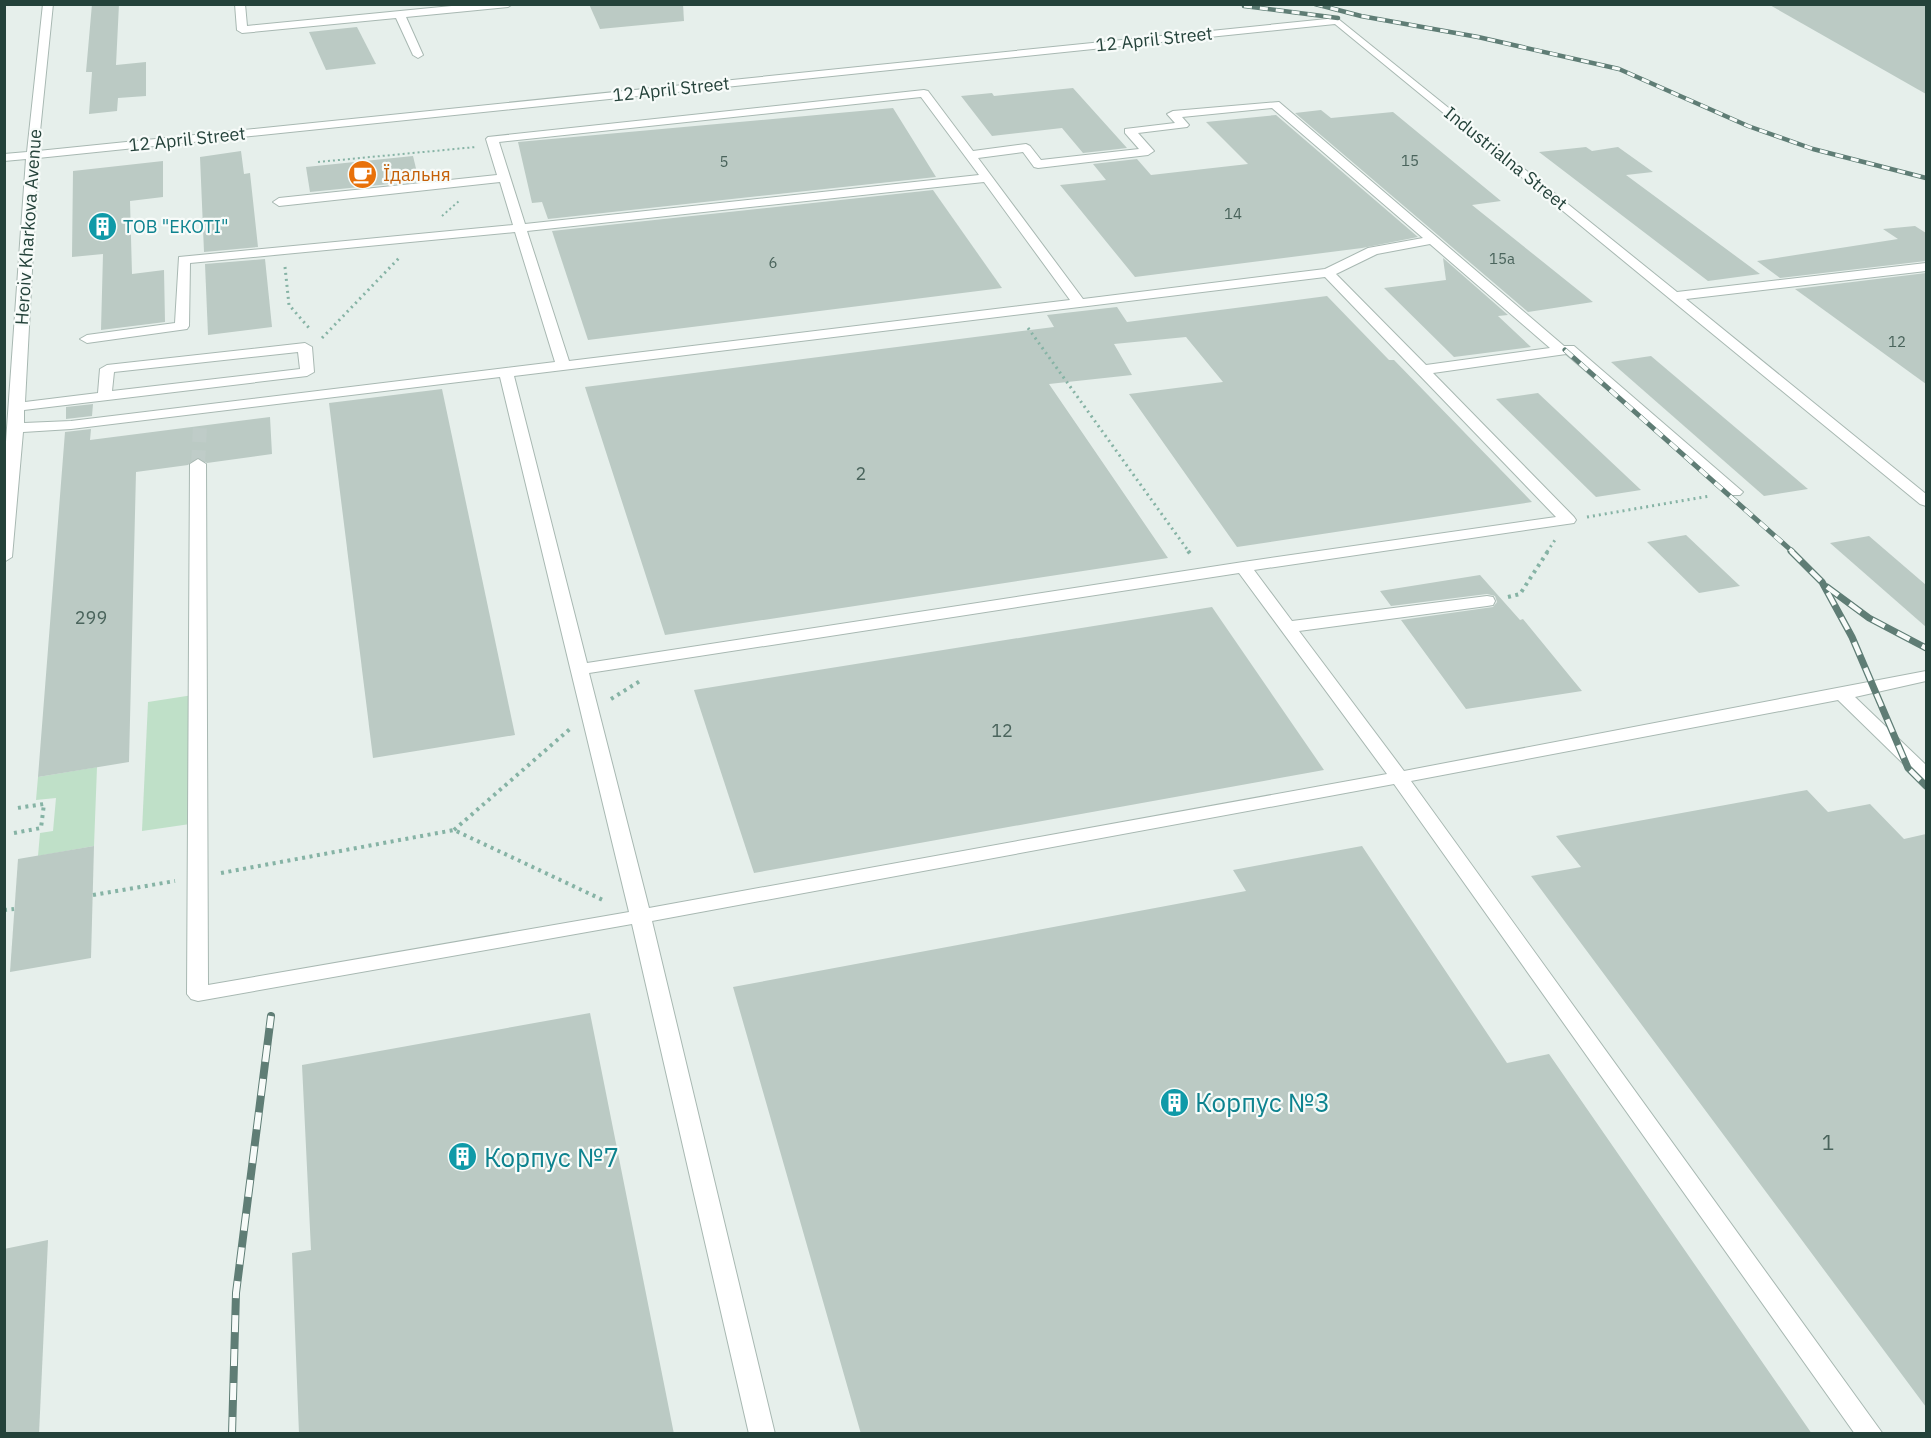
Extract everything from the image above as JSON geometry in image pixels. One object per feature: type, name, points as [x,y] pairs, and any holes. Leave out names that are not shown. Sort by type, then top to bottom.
[{"type":"street","name":"Heroiv Kharkova Avenue","points":[[4,557],[16,428],[32,156],[48,4]]},
{"type":"street","points":[[240,4],[242,30],[508,4]]},
{"type":"street","points":[[400,15],[418,55]]},
{"type":"street","name":"12 April Street","points":[[4,158],[1337,21]]},
{"type":"street","name":"Industrialna Street","points":[[1337,21],[1926,501]]},
{"type":"street","points":[[563,365],[492,139],[924,93],[1079,303]]},
{"type":"street","points":[[970,155],[1026,148],[1038,164],[1148,151],[1129,131],[1183,125],[1173,114],[1275,104],[1561,350]]},
{"type":"street","points":[[279,202],[505,178]]},
{"type":"street","points":[[87,339],[182,326],[184,260],[519,228],[987,178]]},
{"type":"street","points":[[16,428],[71,425],[1328,273],[1373,251],[1433,240]]},
{"type":"street","points":[[1674,296],[1926,267]]},
{"type":"street","points":[[1328,273],[1568,520]]},
{"type":"street","points":[[16,406],[307,372],[304,347],[108,369],[105,394]]},
{"type":"street","points":[[1422,370],[1569,349],[1735,492]]},
{"type":"street","points":[[506,372],[641,918],[762,1434]]},
{"type":"street","points":[[199,409],[200,426]]},
{"type":"street","points":[[198,464],[198,994],[641,918],[1400,779],[1926,676]]},
{"type":"street","points":[[580,669],[1243,567],[1568,520]]},
{"type":"street","points":[[1243,567],[1400,779],[1870,1434]]},
{"type":"street","points":[[1287,627],[1487,602]]},
{"type":"street","points":[[1842,694],[1926,775]]},
{"type":"path","points":[[318,162],[494,145]]},
{"type":"path","points":[[283,249],[288,305],[311,331]]},
{"type":"path","points":[[1016,310],[1205,573]]},
{"type":"path","points":[[1487,602],[1520,594],[1568,520],[1735,492]]},
{"type":"path","points":[[93,895],[454,830],[590,712],[647,677]]},
{"type":"path","points":[[14,833],[41,828],[44,804],[17,808]]},
{"type":"path","points":[[454,830],[641,918]]},
{"type":"path","points":[[4,910],[14,909]]},
{"type":"green space","points":[[193,695],[190,824],[142,831],[148,702]]},
{"type":"green space","points":[[97,767],[94,846],[38,856],[40,833],[53,831],[56,798],[36,800],[38,777]]},
{"type":"building","points":[[92,4],[119,4],[116,65],[146,62],[146,96],[118,98],[117,111],[89,114],[92,72],[86,72]]},
{"type":"building","points":[[589,4],[683,4],[684,21],[600,29]]},
{"type":"building","points":[[1768,4],[1926,4],[1926,94]]},
{"type":"building","points":[[357,27],[376,64],[326,70],[309,32]]},
{"type":"building","points":[[1073,88],[1127,148],[1083,153],[1062,128],[992,136],[961,96],[992,93],[994,96]]},
{"type":"building","points":[[893,108],[936,177],[548,219],[542,202],[532,203],[518,142]]},
{"type":"building","points":[[1321,110],[1331,118],[1393,112],[1501,201],[1472,205],[1593,302],[1528,312],[1295,113]]},
{"type":"building","points":[[1276,115],[1418,237],[1362,248],[1135,277],[1060,185],[1106,180],[1093,164],[1137,159],[1151,175],[1248,164],[1206,122]]},
{"type":"building","points":[[1586,147],[1592,151],[1618,147],[1653,172],[1626,175],[1760,274],[1708,281],[1539,152]]},
{"type":"building","points":[[241,151],[244,174],[250,173],[258,247],[204,252],[200,157]]},
{"type":"building","name":"Їдальня","points":[[413,156],[419,181],[310,192],[306,167]]},
{"type":"building","name":"ТОВ \"ЕКОТI\"","points":[[163,161],[163,197],[130,201],[132,274],[164,270],[165,322],[101,330],[103,254],[72,257],[73,171]]},
{"type":"building","points":[[933,190],[1002,288],[588,340],[552,231]]},
{"type":"building","points":[[1915,226],[1926,233],[1926,261],[1780,278],[1757,261],[1898,239],[1883,229]]},
{"type":"building","points":[[1443,258],[1508,315],[1498,316],[1531,347],[1454,357],[1384,288],[1446,280]]},
{"type":"building","points":[[265,259],[272,327],[208,335],[205,264]]},
{"type":"building","points":[[1926,273],[1926,384],[1795,289]]},
{"type":"building","points":[[1327,296],[1389,360],[1394,360],[1532,502],[1237,547],[1129,394],[1223,382],[1186,337],[1114,344],[1132,375],[1049,384],[1168,558],[665,635],[585,387],[1054,327],[1047,315],[1117,307],[1127,322]]},
{"type":"building","points":[[1651,356],[1808,489],[1764,496],[1611,362]]},
{"type":"building","points":[[442,389],[515,735],[373,758],[329,403]]},
{"type":"building","points":[[1538,393],[1641,490],[1596,497],[1496,399]]},
{"type":"building","points":[[93,404],[92,416],[66,419],[66,407]]},
{"type":"building","points":[[270,417],[272,454],[207,463],[197,457],[188,465],[136,472],[129,762],[38,777],[65,432],[91,429],[90,440]]},
{"type":"building","points":[[1686,535],[1740,586],[1699,593],[1647,542]]},
{"type":"building","points":[[1869,536],[1926,585],[1926,627],[1830,543]]},
{"type":"building","points":[[1480,575],[1520,620],[1523,619],[1582,691],[1466,709],[1401,620],[1493,607],[1497,602],[1495,596],[1487,594],[1391,606],[1380,591]]},
{"type":"building","points":[[1212,607],[1324,770],[754,873],[694,690]]},
{"type":"building","points":[[1807,790],[1828,812],[1870,804],[1904,839],[1926,834],[1926,1407],[1531,876],[1581,867],[1556,836]]},
{"type":"building","points":[[94,846],[91,958],[10,972],[18,859]]},
{"type":"building","name":"Корпус №3","points":[[1362,846],[1507,1063],[1549,1054],[1812,1434],[861,1434],[733,987],[1246,891],[1233,870]]},
{"type":"building","name":"Корпус №7","points":[[590,1013],[674,1434],[299,1434],[292,1253],[311,1250],[302,1065]]},
{"type":"building","points":[[48,1240],[39,1434],[4,1434],[4,1249]]},
{"type":"tunnel","points":[[198,464],[200,426]]},
{"type":"railway","points":[[1315,4],[1361,16],[1478,37],[1619,69],[1748,126],[1813,149],[1926,178]]},
{"type":"railway","points":[[1244,6],[1338,18]]},
{"type":"railway","points":[[1565,350],[1793,552]]},
{"type":"railway","points":[[1791,551],[1822,582],[1852,637],[1908,768],[1926,786]]},
{"type":"railway","points":[[1827,587],[1869,618],[1926,648]]},
{"type":"railway","points":[[232,1434],[236,1293],[271,1016]]},
{"type":"place","name":"Їдальня","points":[[362,174]]},
{"type":"place","name":"ТОВ \"ЕКОТI\"","points":[[102,226]]},
{"type":"place","name":"Корпус №3","points":[[1174,1102]]},
{"type":"place","name":"Корпус №7","points":[[463,1157]]}]
